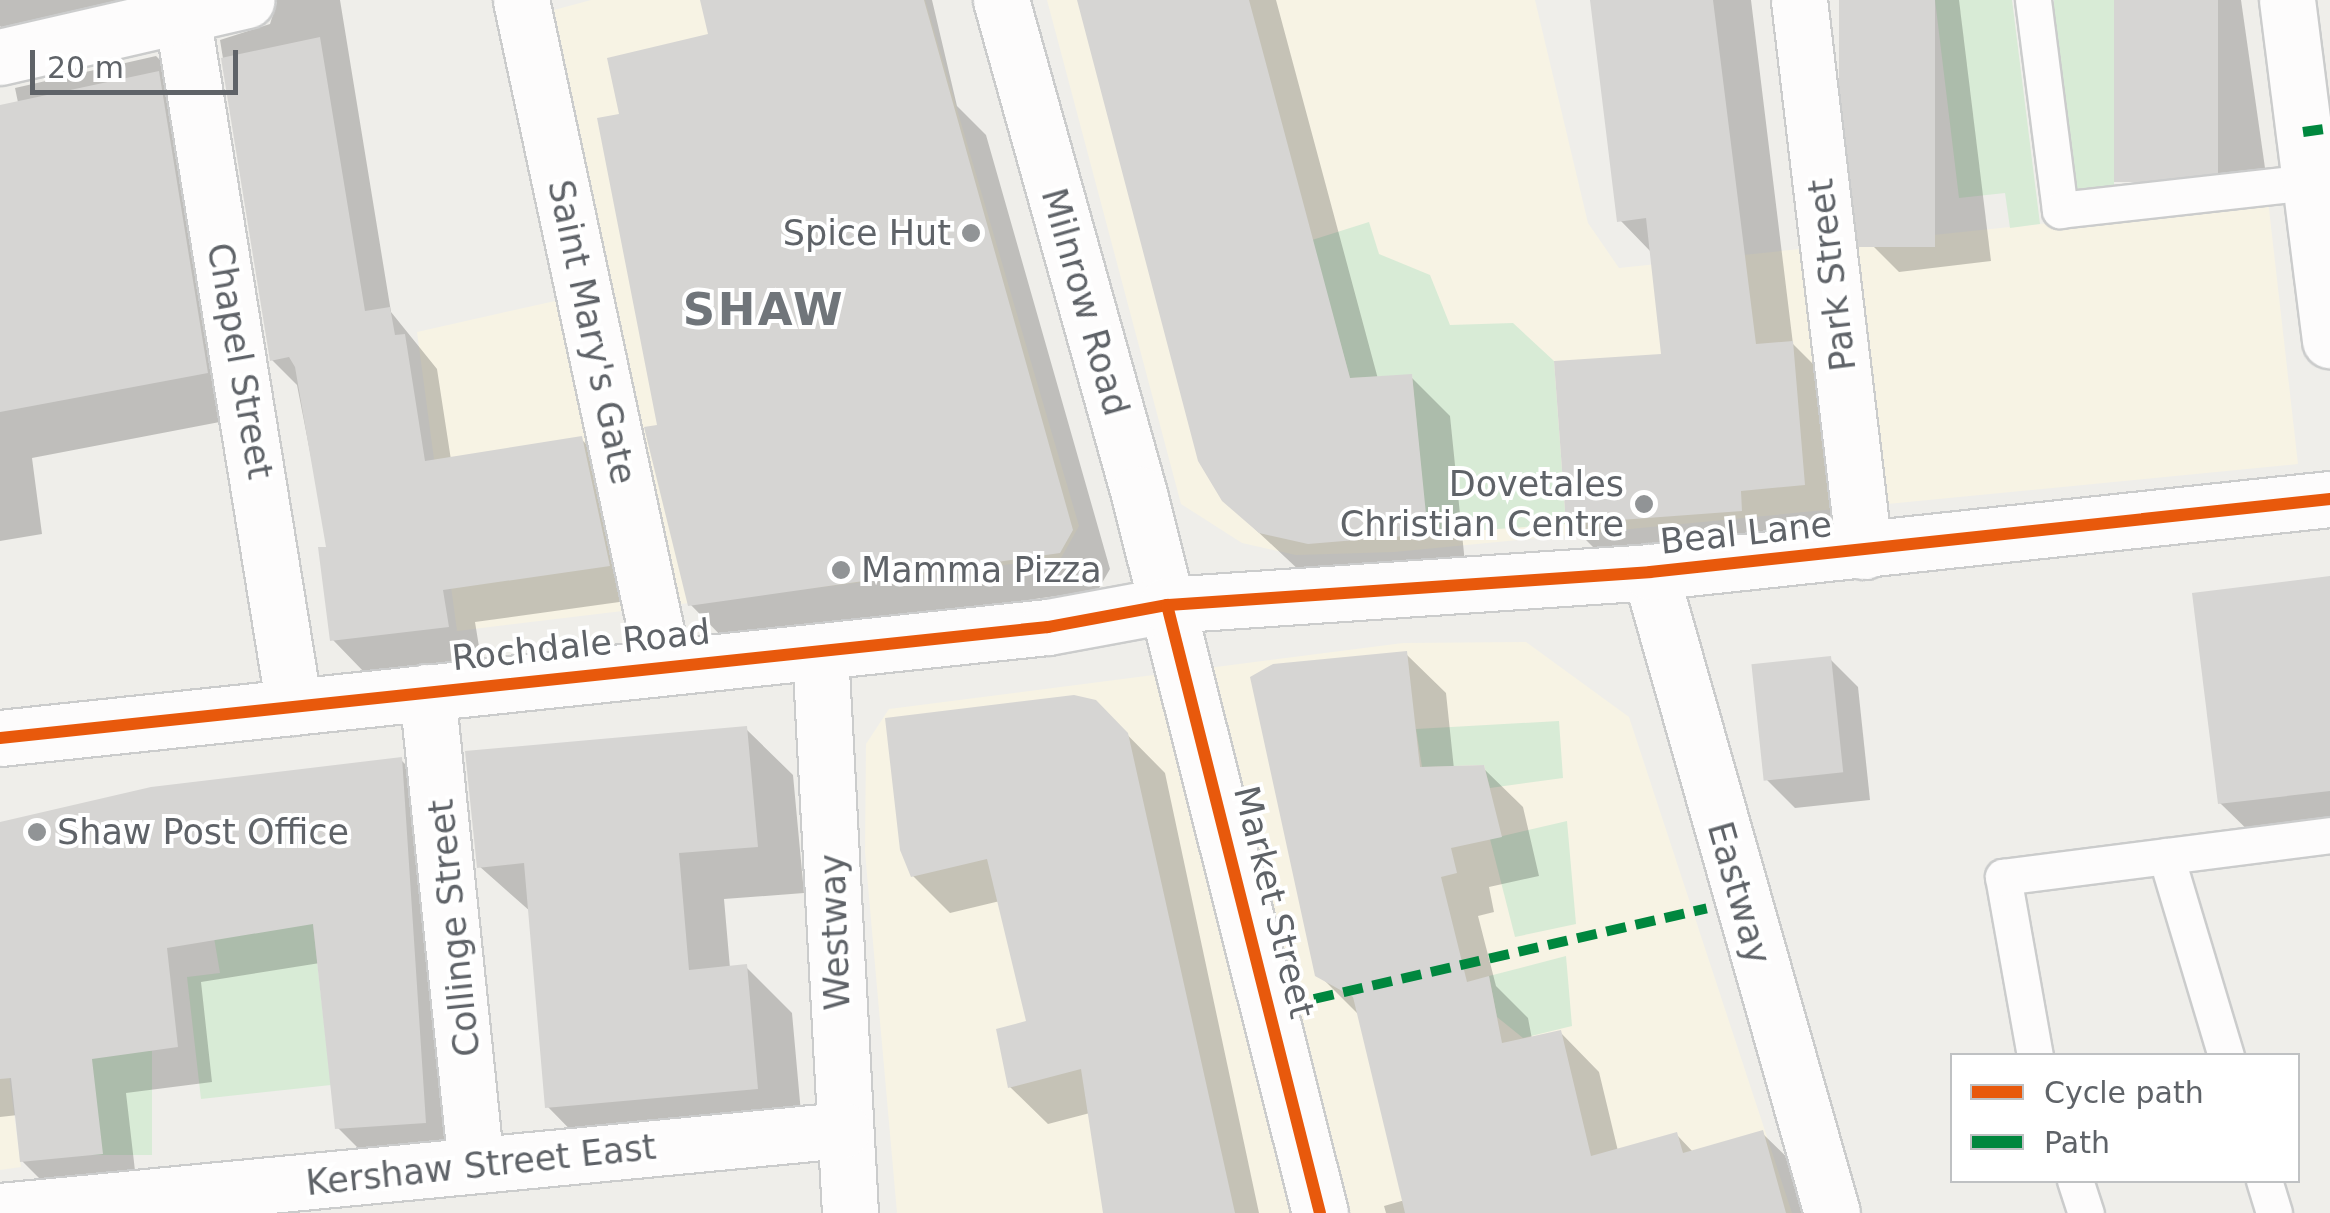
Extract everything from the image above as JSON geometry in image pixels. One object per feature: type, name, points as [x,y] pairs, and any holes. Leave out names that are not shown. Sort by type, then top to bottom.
[{"type":"street","points":[[0,57],[149,14],[246,0]]},
{"type":"street","name":"Saint Mary's Gate","points":[[521,0],[663,664]]},
{"type":"street","name":"Milnrow Road","points":[[1001,0],[1167,605]]},
{"type":"street","name":"Park Street","points":[[1799,0],[1864,551]]},
{"type":"street","points":[[2287,0],[2330,340]]},
{"type":"street","name":"Chapel Street","points":[[149,14],[294,707]]},
{"type":"street","name":"Beal Lane","points":[[1167,605],[1650,572],[2330,498]]},
{"type":"street","name":"Eastway","points":[[1650,572],[1832,1213]]},
{"type":"street","name":"Rochdale Road","points":[[0,738],[663,664],[820,652],[1167,605]]},
{"type":"street","name":"Market Street","points":[[1167,605],[1320,1213]]},
{"type":"street","name":"Westway","points":[[820,652],[842,1130],[850,1213]]},
{"type":"street","name":"Collinge Street","points":[[427,692],[476,1164]]},
{"type":"street","name":"Kershaw Street East","points":[[0,1211],[842,1130]]},
{"type":"lane","points":[[2034,0],[2060,210],[2308,182]]},
{"type":"lane","points":[[2034,1053],[2003,877],[2330,834]]},
{"type":"lane","points":[[2166,856],[2225,1053]]},
{"type":"lane","points":[[2076,1183],[2086,1213]]},
{"type":"lane","points":[[2265,1183],[2274,1213]]},
{"type":"shaded area","points":[[591,0],[925,0],[1079,526],[1061,558],[457,631],[417,332],[613,288],[554,10]]},
{"type":"shaded area","points":[[1047,0],[1535,0],[1588,223],[1619,268],[2268,200],[2298,464],[1394,552],[1296,555],[1242,543],[1181,504]]},
{"type":"shaded area","points":[[1526,642],[1629,717],[1792,1213],[897,1213],[865,852],[866,744],[889,709],[1403,643]]},
{"type":"shaded area","points":[[0,1005],[21,1167],[0,1170]]},
{"type":"green space","points":[[1935,0],[2012,0],[2040,224],[2010,228],[2005,193],[1959,198]]},
{"type":"green space","points":[[2054,0],[2114,0],[2114,199],[2054,199]]},
{"type":"green space","points":[[1369,222],[1379,254],[1430,275],[1450,325],[1513,323],[1554,361],[1566,524],[1427,534],[1412,375],[1350,378],[1312,240]]},
{"type":"green space","points":[[1559,721],[1563,778],[1490,788],[1484,765],[1422,767],[1416,729]]},
{"type":"green space","points":[[1567,821],[1576,924],[1515,937],[1490,839]]},
{"type":"green space","points":[[311,907],[331,1085],[201,1099],[187,977],[220,973],[211,920]]},
{"type":"green space","points":[[1566,956],[1572,1026],[1523,1038],[1497,1017],[1489,976]]},
{"type":"green space","points":[[92,1051],[152,1051],[152,1155],[92,1155]]},
{"type":"building","points":[[700,0],[924,0],[1073,530],[1060,553],[688,606],[644,427],[657,425],[597,118],[619,114],[607,58],[708,34]]},
{"type":"building","points":[[1077,0],[1249,0],[1350,378],[1412,374],[1428,534],[1308,544],[1259,533],[1222,501],[1198,461]]},
{"type":"building","points":[[1590,0],[1713,0],[1756,344],[1793,341],[1805,485],[1741,491],[1742,511],[1566,524],[1554,361],[1661,354],[1646,218],[1617,222]]},
{"type":"building","points":[[1839,0],[1935,0],[1935,247],[1839,247]]},
{"type":"building","points":[[2114,0],[2218,0],[2218,182],[2114,182]]},
{"type":"building","points":[[320,37],[365,311],[390,307],[395,335],[405,334],[425,461],[582,436],[610,566],[443,590],[449,627],[330,641],[318,547],[326,547],[295,367],[289,357],[270,361],[221,58]]},
{"type":"building","points":[[159,71],[208,373],[0,412],[0,105]]},
{"type":"building","points":[[2330,576],[2330,791],[2218,804],[2192,593]]},
{"type":"building","points":[[1407,651],[1420,767],[1484,765],[1502,837],[1451,848],[1457,873],[1441,877],[1467,982],[1489,976],[1502,1043],[1561,1030],[1591,1156],[1677,1132],[1683,1153],[1763,1130],[1786,1213],[1405,1213],[1353,997],[1315,976],[1250,677],[1273,664]]},
{"type":"building","points":[[1831,656],[1843,772],[1764,781],[1751,664]]},
{"type":"building","points":[[1074,695],[1096,700],[1128,733],[1235,1213],[1103,1213],[1081,1069],[1008,1088],[996,1029],[1026,1021],[987,859],[911,877],[900,850],[885,718]]},
{"type":"building","points":[[747,726],[758,847],[679,853],[689,970],[747,964],[758,1089],[545,1108],[524,863],[477,868],[465,751]]},
{"type":"building","points":[[402,757],[426,1123],[335,1129],[313,924],[167,948],[178,1047],[92,1059],[103,1154],[20,1162],[11,1078],[0,1079],[0,822],[151,787]]},
{"type":"marked path","points":[[2303,132],[2330,128]]},
{"type":"marked path","points":[[1314,999],[1707,908]]},
{"type":"cycle path","points":[[0,738],[1048,627],[1167,605],[1650,572],[2330,499]]},
{"type":"cycle path","points":[[1167,605],[1320,1213]]},
{"type":"place","name":"Spice Hut","points":[[971,233]]},
{"type":"place","name":"Dovetales Christian Centre","points":[[1644,504]]},
{"type":"place","name":"Mamma Pizza","points":[[841,570]]},
{"type":"place","name":"Shaw Post Office","points":[[37,832]]},
{"type":"district","name":"SHAW","points":[[764,310]]}]
